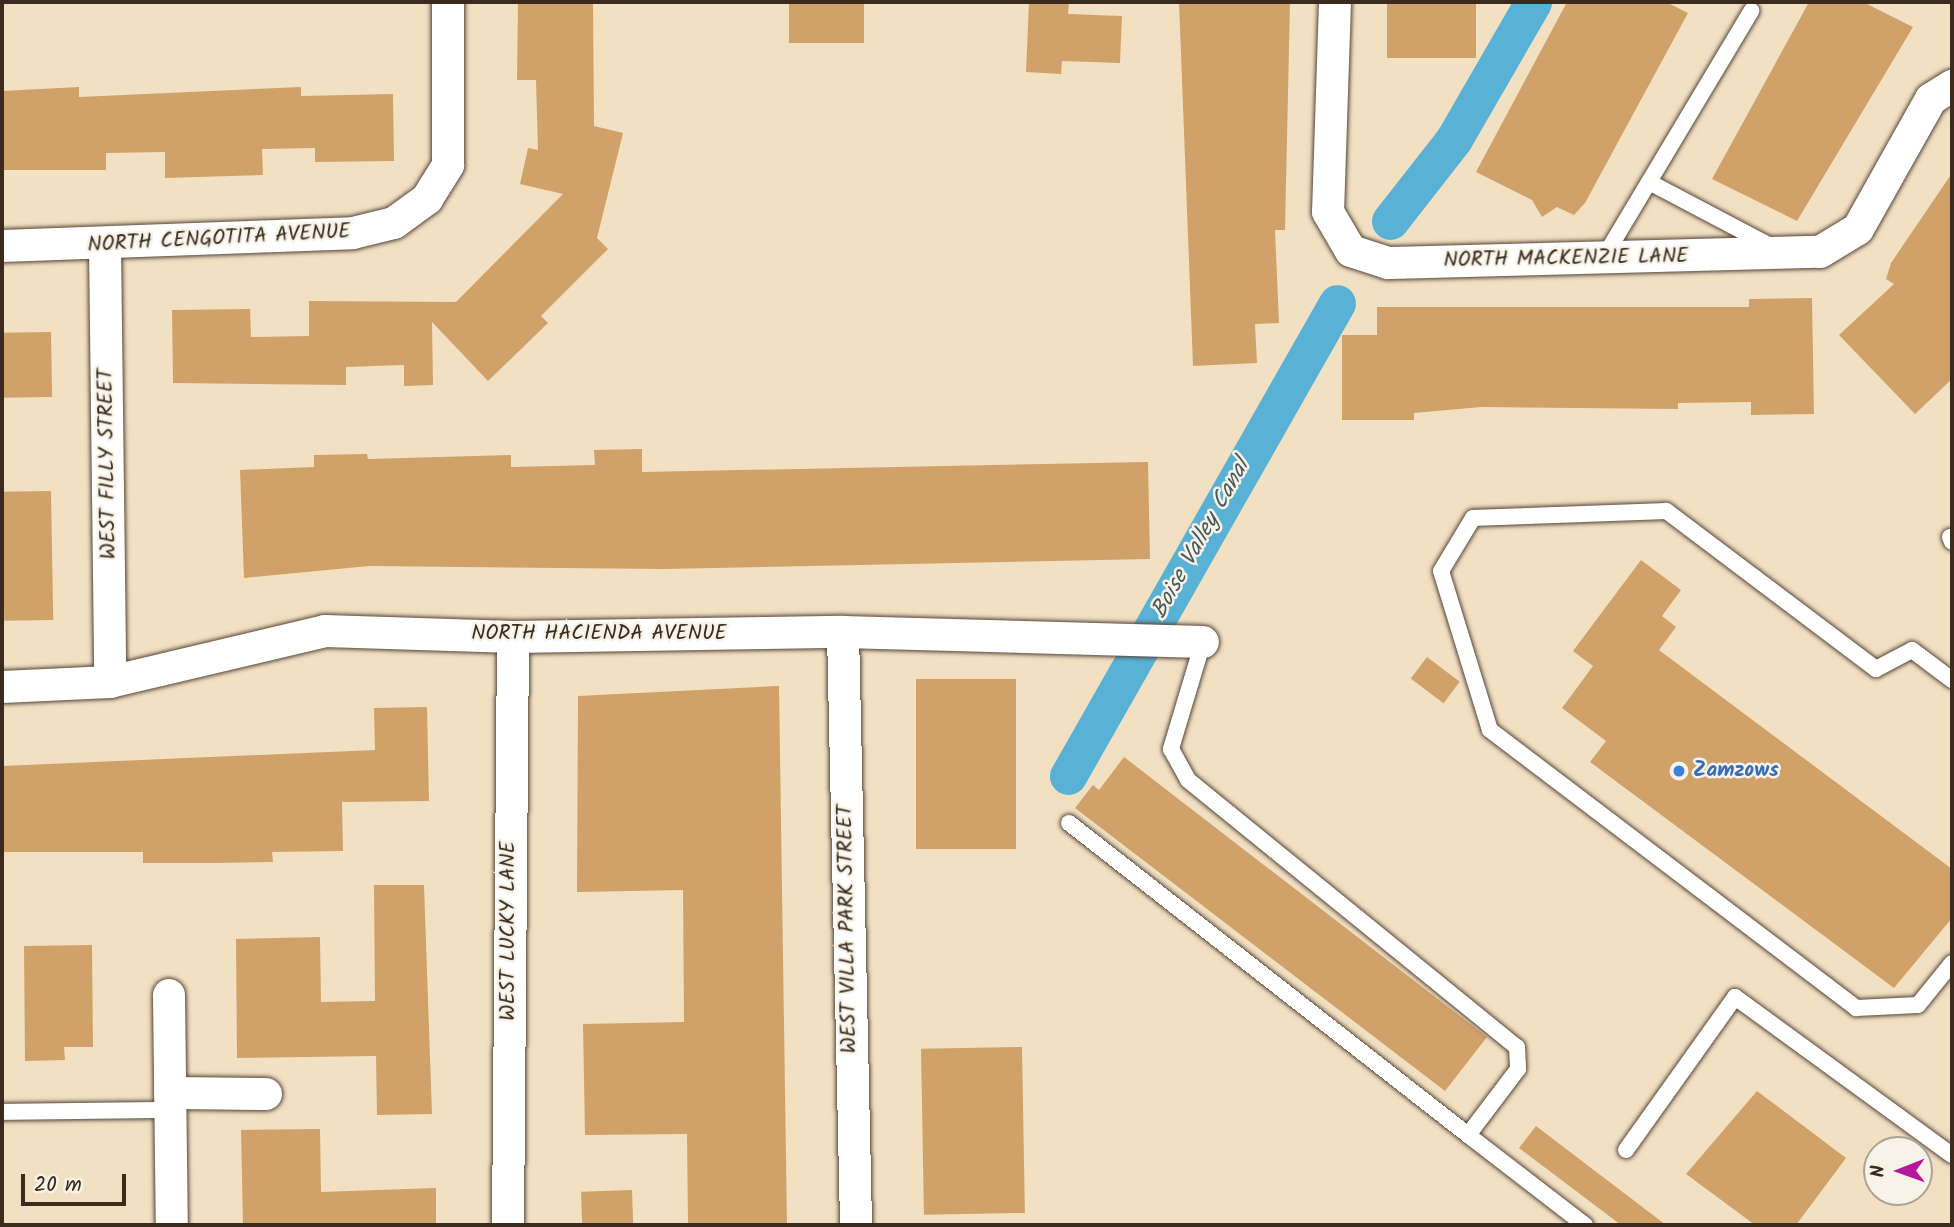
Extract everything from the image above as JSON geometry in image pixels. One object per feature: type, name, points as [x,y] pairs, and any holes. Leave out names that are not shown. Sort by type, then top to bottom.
[{"type":"street","name":"NORTH CENGOTITA AVENUE","points":[[2,246],[105,246],[353,233],[394,223],[427,199],[448,165],[448,2]]},
{"type":"street","name":"NORTH MACKENZIE LANE","points":[[1335,2],[1328,212],[1350,251],[1388,263],[1786,255],[1842,244],[1858,229],[1931,99],[1952,86]]},
{"type":"street","name":"WEST FILLY STREET","points":[[105,246],[110,682]]},
{"type":"street","name":"NORTH HACIENDA AVENUE","points":[[2,687],[110,682],[325,631],[513,637],[843,632],[1203,642]]},
{"type":"street","name":"WEST VILLA PARK STREET","points":[[843,632],[856,1225]]},
{"type":"street","name":"WEST LUCKY LANE","points":[[508,1225],[513,637]]},
{"type":"street","points":[[169,995],[172,1225]]},
{"type":"street","points":[[170,1102],[266,1094]]},
{"type":"lane","points":[[1604,257],[1751,11]]},
{"type":"lane","points":[[1649,182],[1786,255]]},
{"type":"lane","points":[[1952,680],[1913,650],[1876,669],[1666,511],[1473,518],[1441,571],[1490,730],[1856,1008],[1918,1005],[1952,962]]},
{"type":"lane","points":[[1203,642],[1171,749],[1188,779],[1517,1047],[1518,1069],[1468,1135]]},
{"type":"lane","points":[[1069,823],[1585,1225]]},
{"type":"lane","points":[[1626,1150],[1735,997],[1952,1155]]},
{"type":"lane","points":[[2,1112],[170,1102]]},
{"type":"building","points":[[518,2],[593,2],[594,126],[623,133],[597,238],[608,249],[541,316],[548,323],[488,381],[432,322],[433,385],[404,386],[404,365],[346,367],[346,385],[173,383],[172,310],[250,309],[251,337],[309,336],[309,301],[456,302],[563,194],[520,184],[528,148],[538,150],[536,80],[517,80]]},
{"type":"building","points":[[789,2],[864,2],[864,43],[789,43]]},
{"type":"building","points":[[1029,2],[1069,2],[1068,14],[1122,16],[1120,63],[1062,61],[1061,74],[1026,72]]},
{"type":"building","points":[[1179,2],[1290,2],[1285,230],[1275,230],[1279,323],[1255,324],[1257,363],[1193,366]]},
{"type":"building","points":[[1387,2],[1476,2],[1476,58],[1387,58]]},
{"type":"building","points":[[1567,2],[1666,2],[1688,13],[1585,203],[1574,215],[1557,207],[1542,217],[1532,200],[1476,172]]},
{"type":"building","points":[[1809,2],[1863,2],[1913,27],[1797,221],[1712,179]]},
{"type":"building","points":[[79,87],[79,97],[301,87],[301,96],[393,94],[394,161],[315,162],[315,148],[262,149],[263,175],[165,178],[165,152],[106,153],[106,170],[2,170],[2,91]]},
{"type":"building","points":[[1952,173],[1952,379],[1915,414],[1839,335],[1894,284],[1886,279],[1891,263]]},
{"type":"building","points":[[1812,298],[1814,414],[1751,415],[1751,402],[1678,403],[1678,409],[1481,407],[1414,413],[1414,420],[1342,420],[1342,335],[1377,335],[1377,307],[1749,307],[1749,299]]},
{"type":"building","points":[[51,332],[52,397],[3,398],[2,333]]},
{"type":"building","points":[[642,449],[642,472],[1148,462],[1150,559],[664,569],[369,566],[244,578],[240,470],[314,467],[314,455],[367,454],[368,459],[511,455],[511,467],[595,465],[594,450]]},
{"type":"building","points":[[51,491],[53,620],[4,621],[2,492]]},
{"type":"building","points":[[1641,560],[1681,590],[1662,616],[1676,627],[1659,650],[1952,869],[1952,918],[1894,988],[1590,762],[1606,741],[1562,708],[1593,666],[1573,651]]},
{"type":"building","points":[[1427,657],[1460,682],[1443,703],[1411,679]]},
{"type":"building","points":[[916,679],[1016,679],[1016,849],[916,849]]},
{"type":"building","points":[[779,686],[787,1225],[688,1225],[687,1134],[585,1135],[583,1024],[684,1022],[683,890],[577,892],[578,696]]},
{"type":"building","points":[[427,707],[429,801],[342,802],[343,851],[272,852],[273,862],[214,863],[143,863],[143,852],[4,852],[2,766],[375,750],[374,708]]},
{"type":"building","points":[[1124,757],[1487,1037],[1445,1091],[1075,808],[1093,785],[1099,790]]},
{"type":"building","points":[[374,885],[424,885],[432,1114],[377,1115],[376,1056],[237,1058],[236,939],[320,937],[321,1002],[375,1001]]},
{"type":"building","points":[[92,945],[93,1047],[64,1047],[65,1060],[25,1061],[24,946]]},
{"type":"building","points":[[1022,1047],[1025,1213],[924,1215],[921,1049]]},
{"type":"building","points":[[1757,1091],[1846,1158],[1796,1225],[1755,1225],[1686,1174]]},
{"type":"building","points":[[1536,1126],[1666,1225],[1621,1225],[1519,1148]]},
{"type":"building","points":[[320,1129],[321,1192],[436,1188],[436,1225],[243,1225],[241,1130]]},
{"type":"building","points":[[632,1190],[633,1225],[582,1225],[581,1192]]},
{"type":"waterway","name":"Boise Valley Canal","points":[[1390,221],[1454,139],[1533,2]]},
{"type":"waterway","name":"Boise Valley Canal","points":[[1068,776],[1337,303]]},
{"type":"place","name":"Zamzows","points":[[1679,771]]}]
